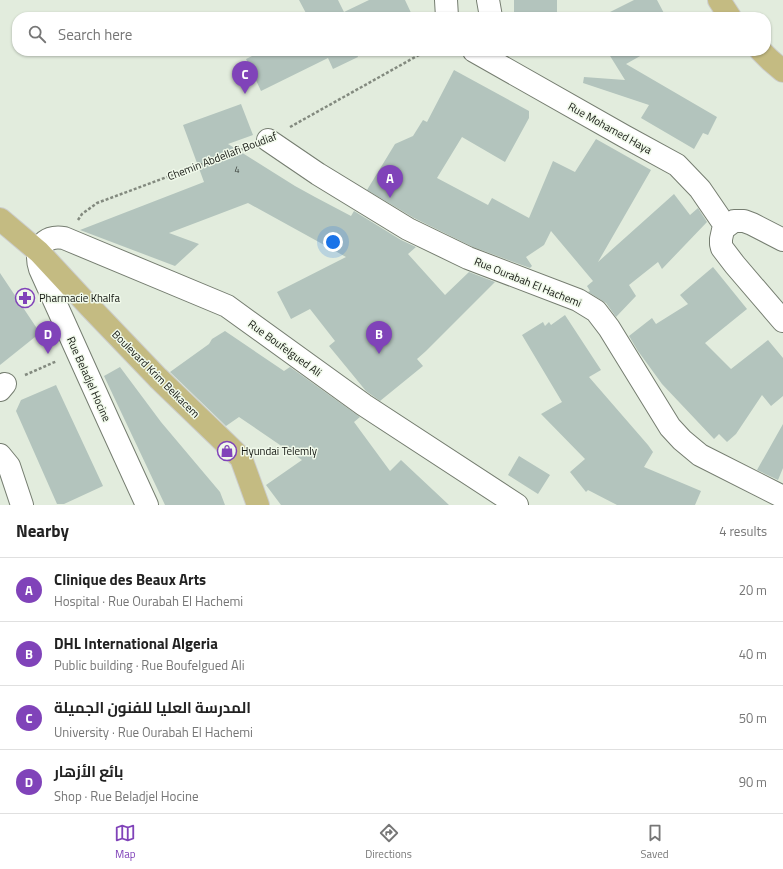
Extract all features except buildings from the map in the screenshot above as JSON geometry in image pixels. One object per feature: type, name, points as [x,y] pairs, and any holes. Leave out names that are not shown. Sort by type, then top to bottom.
[{"type":"main road","points":[[719,0],[727,12]]},
{"type":"main road","points":[[766,56],[783,71]]},
{"type":"main road","name":"Boulevard Krim Belkacem","points":[[0,219],[39,252],[158,378],[241,458],[258,505]]},
{"type":"street","points":[[446,0],[447,12]]},
{"type":"street","points":[[488,0],[490,12]]},
{"type":"street","name":"Rue Mohamed Haya","points":[[483,56],[677,165],[700,189],[726,227]]},
{"type":"street","name":"Rue Ourabah El Hachemi","points":[[268,140],[318,174],[408,229],[468,258],[578,300],[596,311],[609,328],[670,426],[682,440],[700,455],[783,497]]},
{"type":"street","points":[[783,240],[744,221],[734,222],[726,227],[721,239],[722,248],[783,321]]},
{"type":"street","points":[[39,252],[47,240],[58,237],[64,238]]},
{"type":"street","name":"Rue Boufelgued Ali","points":[[64,238],[227,306],[364,405],[517,505]]},
{"type":"street","name":"Rue Beladjel Hocine","points":[[39,252],[37,258],[40,269],[147,505]]},
{"type":"street","points":[[0,455],[9,466],[22,505]]},
{"type":"path","name":"Chemin Abdellafi Boudiaf","points":[[64,238],[82,214],[97,203],[268,140],[417,56]]},
{"type":"path","points":[[2,387],[77,352]]},
{"type":"place","name":"المدرسة العليا للفنون الجميلة","points":[[245,94]]},
{"type":"place","name":"Clinique des Beaux Arts","points":[[390,198]]},
{"type":"place","name":"Pharmacie Khalfa","points":[[25,298]]},
{"type":"place","name":"بائع الأزهار","points":[[48,354]]},
{"type":"place","name":"DHL International Algeria","points":[[379,354]]},
{"type":"place","name":"Hyundai Telemly","points":[[227,451]]}]
